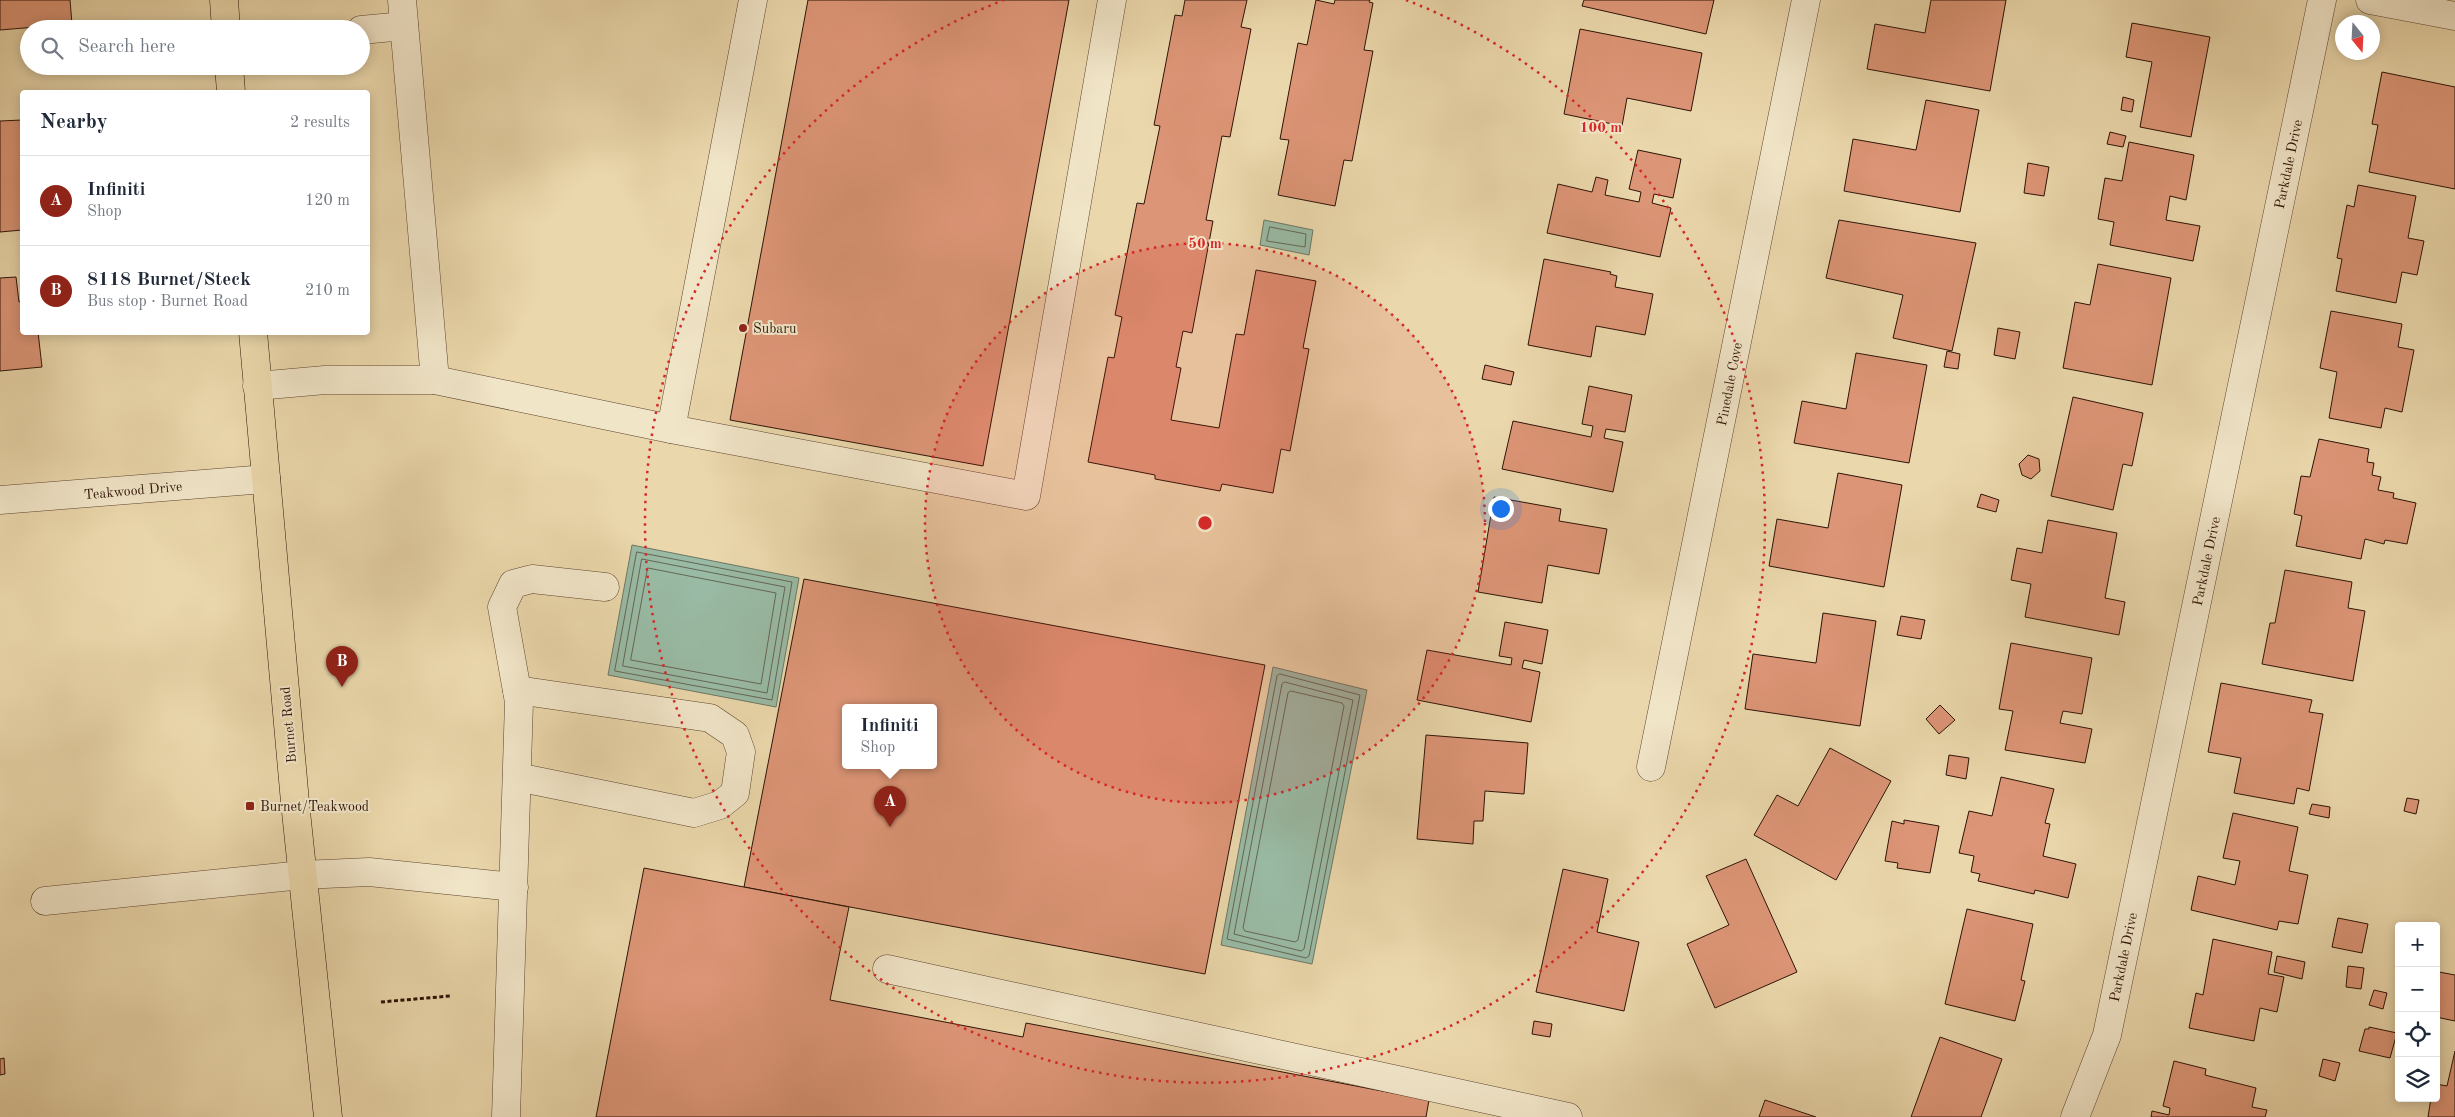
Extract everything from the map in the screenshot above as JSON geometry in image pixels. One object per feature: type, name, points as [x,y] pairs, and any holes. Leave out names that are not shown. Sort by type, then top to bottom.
[{"type":"main road","points":[[224,0],[225,20]]},
{"type":"main road","points":[[230,75],[232,90]]},
{"type":"main road","name":"Burnet Road","points":[[253,335],[302,874],[328,1117]]},
{"type":"street","points":[[671,430],[754,0]]},
{"type":"street","points":[[257,386],[325,380],[436,380],[671,430],[1026,496],[1112,0]]},
{"type":"street","name":"Pinedale Cove","points":[[1651,767],[1806,0]]},
{"type":"street","name":"Parkdale Drive","points":[[2075,1117],[2107,1035],[2322,0]]},
{"type":"street","points":[[2370,0],[2455,16]]},
{"type":"street","points":[[370,26],[403,13],[436,380]]},
{"type":"street","name":"Teakwood Drive","points":[[0,500],[266,478]]},
{"type":"street","points":[[506,1117],[519,702],[502,607],[513,584],[532,579],[605,587]]},
{"type":"street","points":[[517,690],[710,718],[734,735],[741,752],[735,793],[720,805],[694,813],[517,777]]},
{"type":"street","points":[[45,901],[302,874],[369,872],[514,887]]},
{"type":"street","points":[[887,968],[1568,1117]]},
{"type":"path","points":[[381,1002],[450,996]]},
{"type":"water","points":[[1264,220],[1313,230],[1309,255],[1260,245]]},
{"type":"water","points":[[632,545],[799,578],[776,707],[608,675]]},
{"type":"water","points":[[1273,667],[1367,690],[1312,964],[1221,945]]},
{"type":"building","points":[[0,0],[70,0],[72,20],[20,20],[20,28],[0,30]]},
{"type":"building","points":[[808,0],[1069,0],[983,466],[730,420]]},
{"type":"building","points":[[1185,0],[1247,0],[1241,27],[1251,29],[1230,137],[1222,136],[1206,220],[1213,221],[1192,333],[1183,331],[1176,367],[1181,368],[1171,420],[1219,428],[1236,334],[1244,335],[1256,270],[1316,281],[1303,348],[1309,349],[1290,451],[1281,449],[1273,493],[1222,484],[1220,491],[1155,479],[1155,475],[1088,462],[1108,357],[1114,358],[1122,317],[1115,315],[1137,203],[1144,204],[1160,126],[1154,125],[1175,15],[1182,16]]},
{"type":"building","points":[[1316,0],[1334,4],[1335,0],[1370,0],[1369,2],[1373,3],[1364,50],[1373,51],[1352,161],[1344,160],[1335,206],[1278,195],[1289,140],[1280,139],[1298,43],[1307,45]]},
{"type":"building","points":[[1584,0],[1714,0],[1706,34],[1582,6]]},
{"type":"building","points":[[1931,0],[2006,0],[1990,91],[1867,69],[1875,24],[1925,33]]},
{"type":"building","points":[[2132,23],[2210,37],[2191,137],[2140,127],[2152,62],[2126,57]]},
{"type":"building","points":[[1580,29],[1702,53],[1691,111],[1627,98],[1622,126],[1564,114]]},
{"type":"building","points":[[2382,72],[2455,87],[2455,189],[2369,172],[2378,125],[2372,124]]},
{"type":"building","points":[[2123,97],[2134,100],[2132,112],[2121,110]]},
{"type":"building","points":[[1926,100],[1979,110],[1960,212],[1844,191],[1853,139],[1916,150]]},
{"type":"building","points":[[20,120],[20,230],[0,232],[0,121]]},
{"type":"building","points":[[2110,132],[2126,136],[2123,147],[2107,144]]},
{"type":"building","points":[[2129,142],[2194,155],[2186,200],[2170,196],[2166,220],[2200,226],[2193,261],[2110,245],[2114,222],[2098,219],[2105,178],[2122,181]]},
{"type":"building","points":[[1638,150],[1681,159],[1673,198],[1654,194],[1652,203],[1671,208],[1660,257],[1547,233],[1558,184],[1592,192],[1596,177],[1608,180],[1605,195],[1639,202],[1641,192],[1629,189]]},
{"type":"building","points":[[2028,163],[2049,167],[2044,196],[2024,193]]},
{"type":"building","points":[[2358,185],[2416,196],[2408,238],[2424,241],[2417,275],[2402,272],[2396,303],[2336,291],[2342,259],[2337,258],[2347,205],[2354,207]]},
{"type":"building","points":[[1839,220],[1976,243],[1952,351],[1893,338],[1903,295],[1826,278]]},
{"type":"building","points":[[1544,259],[1611,272],[1610,274],[1617,276],[1615,287],[1653,294],[1645,335],[1596,326],[1591,357],[1528,345]]},
{"type":"building","points":[[2098,264],[2171,278],[2152,385],[2063,368],[2075,302],[2090,305]]},
{"type":"building","points":[[16,277],[20,302],[20,335],[38,335],[42,367],[0,371],[0,278]]},
{"type":"building","points":[[2331,311],[2402,324],[2398,347],[2414,350],[2402,412],[2385,408],[2381,428],[2329,418],[2337,372],[2320,368]]},
{"type":"building","points":[[1998,328],[2020,332],[2015,359],[1994,355]]},
{"type":"building","points":[[1947,351],[1960,354],[1958,369],[1944,367]]},
{"type":"building","points":[[1856,353],[1927,365],[1909,463],[1794,443],[1802,401],[1846,409]]},
{"type":"building","points":[[1485,365],[1514,372],[1511,385],[1482,379]]},
{"type":"building","points":[[1589,386],[1632,395],[1625,432],[1606,429],[1604,438],[1623,442],[1613,492],[1502,469],[1513,421],[1591,437],[1593,426],[1582,424]]},
{"type":"building","points":[[2073,397],[2143,413],[2132,466],[2123,464],[2113,510],[2051,496]]},
{"type":"building","points":[[2319,439],[2369,449],[2367,462],[2374,463],[2372,475],[2381,477],[2378,490],[2394,493],[2393,498],[2416,503],[2407,544],[2385,540],[2384,544],[2365,539],[2361,559],[2296,546],[2302,516],[2294,514],[2301,476],[2310,477]]},
{"type":"building","points":[[2028,455],[2039,459],[2040,471],[2031,479],[2022,475],[2019,464]]},
{"type":"building","points":[[1838,473],[1902,485],[1884,587],[1769,566],[1777,519],[1828,528]]},
{"type":"building","points":[[1981,494],[1999,500],[1996,512],[1977,507]]},
{"type":"building","points":[[1494,497],[1561,509],[1559,521],[1607,529],[1599,574],[1548,565],[1542,603],[1478,592]]},
{"type":"building","points":[[2048,520],[2117,533],[2105,598],[2125,602],[2119,635],[2025,617],[2031,584],[2011,580],[2017,548],[2042,553]]},
{"type":"building","points":[[2285,570],[2352,582],[2348,608],[2365,611],[2353,681],[2262,664],[2270,623],[2275,623]]},
{"type":"building","points":[[804,579],[1265,665],[1205,974],[744,887]]},
{"type":"building","points":[[1823,613],[1876,621],[1860,726],[1745,709],[1753,654],[1816,663]]},
{"type":"building","points":[[1901,616],[1925,620],[1921,639],[1897,635]]},
{"type":"building","points":[[1505,622],[1548,630],[1542,664],[1524,660],[1522,668],[1540,672],[1531,722],[1417,700],[1427,650],[1511,665],[1512,658],[1499,656]]},
{"type":"building","points":[[2011,643],[2092,658],[2082,714],[2063,711],[2060,723],[2092,729],[2085,763],[2005,750],[2013,711],[1999,709]]},
{"type":"building","points":[[2221,683],[2312,700],[2309,712],[2323,714],[2309,791],[2297,788],[2294,804],[2234,793],[2241,758],[2208,752]]},
{"type":"building","points":[[1940,705],[1955,720],[1939,734],[1926,719]]},
{"type":"building","points":[[1426,735],[1528,743],[1524,794],[1485,791],[1483,821],[1474,821],[1473,844],[1417,839]]},
{"type":"building","points":[[1830,748],[1891,781],[1836,880],[1754,835],[1777,795],[1798,806]]},
{"type":"building","points":[[1949,755],[1969,758],[1966,779],[1946,775]]},
{"type":"building","points":[[2001,777],[2054,789],[2045,823],[2050,824],[2043,856],[2076,864],[2068,898],[2035,890],[2034,894],[1978,881],[1980,874],[1971,872],[1974,856],[1959,853],[1969,811],[1992,816]]},
{"type":"building","points":[[2407,798],[2419,800],[2416,814],[2404,811]]},
{"type":"building","points":[[2312,804],[2330,807],[2329,818],[2309,814]]},
{"type":"building","points":[[2233,813],[2298,827],[2289,871],[2308,875],[2298,924],[2279,921],[2277,930],[2191,910],[2198,876],[2235,885],[2240,861],[2223,858]]},
{"type":"building","points":[[1904,820],[1939,826],[1930,873],[1897,868],[1898,863],[1885,861],[1892,821],[1904,824]]},
{"type":"building","points":[[1746,859],[1797,972],[1715,1008],[1687,944],[1729,925],[1706,876]]},
{"type":"building","points":[[644,868],[849,907],[830,1000],[1023,1037],[1026,1023],[1429,1100],[1426,1117],[596,1117]]},
{"type":"building","points":[[1563,869],[1608,879],[1597,932],[1639,942],[1624,1011],[1536,992]]},
{"type":"building","points":[[1967,909],[2033,924],[2021,980],[2025,981],[2015,1021],[1945,1004]]},
{"type":"building","points":[[2338,918],[2368,924],[2362,953],[2332,947]]},
{"type":"building","points":[[2213,939],[2272,952],[2268,974],[2284,977],[2277,1012],[2260,1008],[2254,1041],[2189,1028],[2196,993],[2203,995]]},
{"type":"building","points":[[2277,956],[2305,962],[2302,979],[2274,972]]},
{"type":"building","points":[[2348,966],[2364,968],[2361,989],[2346,987]]},
{"type":"building","points":[[2440,972],[2455,975],[2455,1021],[2440,1018]]},
{"type":"building","points":[[2374,990],[2387,993],[2383,1009],[2369,1005]]},
{"type":"building","points":[[1534,1021],[1552,1024],[1550,1037],[1532,1034]]},
{"type":"building","points":[[2369,1027],[2395,1033],[2390,1058],[2359,1051],[2365,1029],[2369,1029]]},
{"type":"building","points":[[1940,1037],[2002,1059],[1981,1117],[1911,1117]]},
{"type":"building","points":[[2455,1051],[2455,1117],[2428,1117],[2430,1102],[2440,1102],[2440,1085],[2447,1086]]},
{"type":"building","points":[[4,1058],[5,1074],[0,1075],[0,1059]]},
{"type":"building","points":[[2323,1059],[2340,1063],[2335,1081],[2319,1076]]},
{"type":"building","points":[[2174,1061],[2206,1069],[2205,1075],[2256,1088],[2252,1107],[2267,1110],[2265,1117],[2151,1117],[2152,1111],[2169,1115],[2170,1108],[2163,1106]]},
{"type":"building","points":[[1765,1100],[1816,1117],[1759,1117]]},
{"type":"place","name":"Subaru","points":[[743,328]]},
{"type":"place","name":"8118 Burnet/Steck","points":[[342,687]]},
{"type":"place","name":"Burnet/Teakwood","points":[[250,806]]},
{"type":"place","name":"Infiniti","points":[[890,827]]}]
